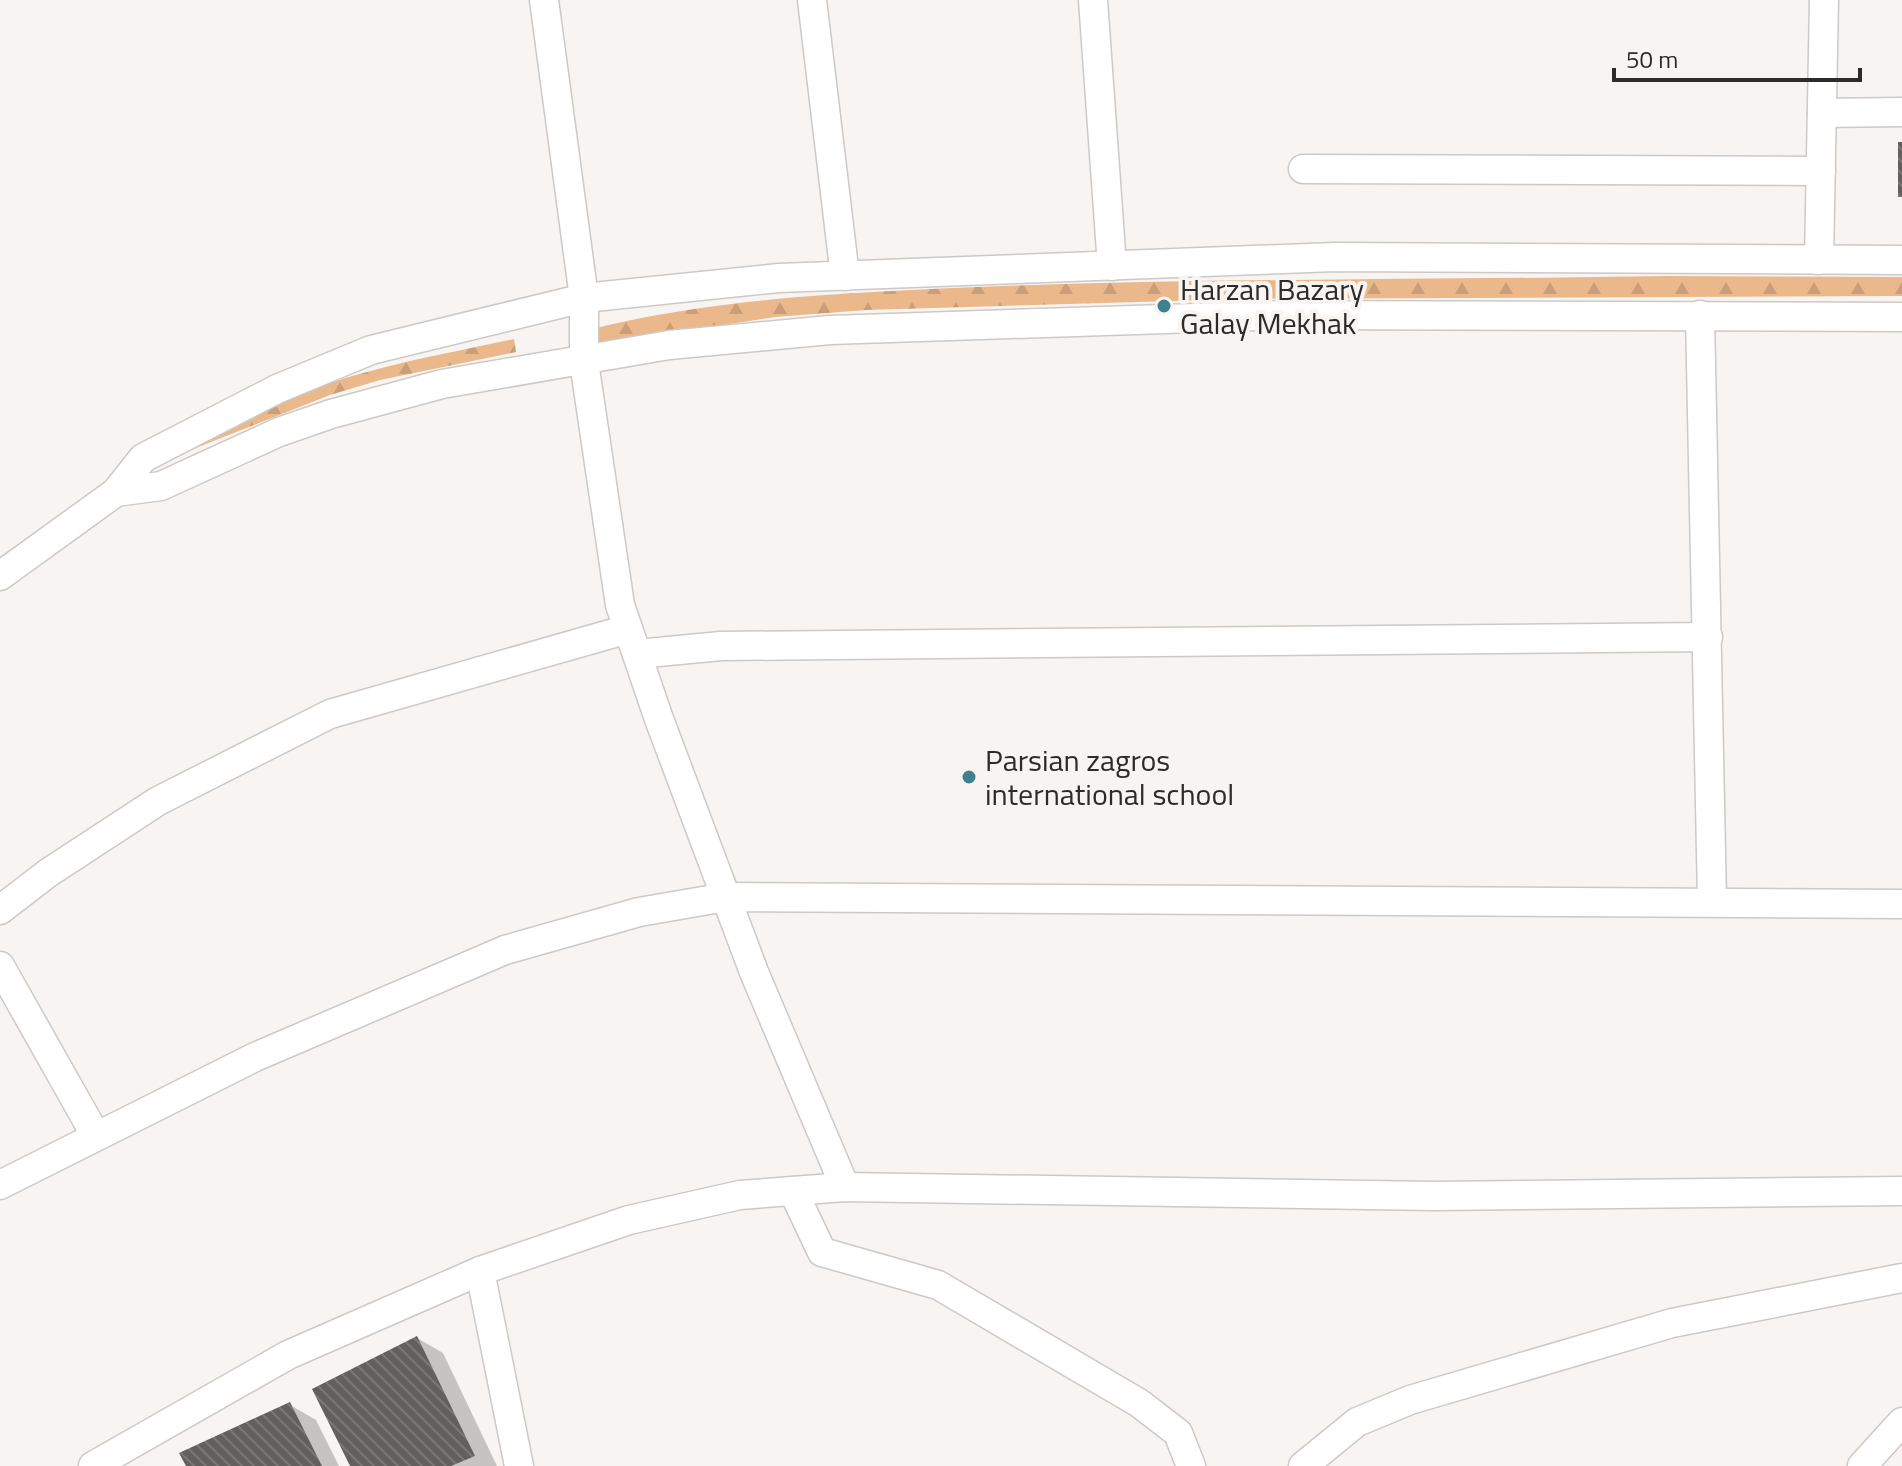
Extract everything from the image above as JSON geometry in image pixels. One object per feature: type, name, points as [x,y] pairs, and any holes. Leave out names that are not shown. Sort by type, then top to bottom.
[{"type":"street","points":[[544,0],[584,298],[584,362],[620,605],[726,897],[845,1187]]},
{"type":"street","points":[[812,0],[845,276]]},
{"type":"street","points":[[1093,0],[1112,266]]},
{"type":"street","points":[[1819,260],[1824,0]]},
{"type":"street","points":[[1822,113],[1902,112]]},
{"type":"street","points":[[1303,169],[1821,171]]},
{"type":"street","points":[[0,576],[116,492],[143,458],[323,368],[409,340],[584,298],[779,278],[1335,257],[1902,260]]},
{"type":"street","points":[[116,492],[161,486],[279,432],[331,414],[442,384],[669,345],[830,330],[1286,315],[1902,317]]},
{"type":"street","points":[[1700,315],[1712,901]]},
{"type":"street","points":[[0,910],[48,873],[158,801],[330,714],[632,641],[721,646],[1708,637]]},
{"type":"street","points":[[0,1185],[255,1057],[505,950],[639,912],[726,897],[1902,904]]},
{"type":"street","points":[[0,966],[96,1136]]},
{"type":"street","points":[[93,1466],[288,1355],[480,1271],[629,1220],[740,1195],[845,1187],[1433,1196],[1902,1191]]},
{"type":"street","points":[[793,1191],[822,1252],[938,1285],[1139,1403],[1178,1433],[1191,1466]]},
{"type":"street","points":[[480,1271],[519,1466]]},
{"type":"street","points":[[1303,1466],[1357,1422],[1410,1400],[1672,1323],[1902,1278]]},
{"type":"street","points":[[1862,1466],[1902,1422]]},
{"type":"green space","points":[[1665,276],[1902,277],[1902,296],[1241,299],[866,310],[775,317],[596,344],[588,330],[741,303],[897,291],[1167,282]]},
{"type":"green space","points":[[514,339],[516,352],[380,380],[330,395],[193,449],[275,404],[329,383]]},
{"type":"building","points":[[1898,142],[1902,142],[1902,197],[1898,197]]},
{"type":"building","points":[[417,1336],[475,1456],[451,1466],[350,1466],[312,1389]]},
{"type":"building","points":[[290,1402],[322,1466],[186,1466],[179,1453]]},
{"type":"place","name":"Harzan Bazary Galay Mekhak","points":[[1164,306]]},
{"type":"place","name":"Parsian zagros international school","points":[[969,777]]}]
